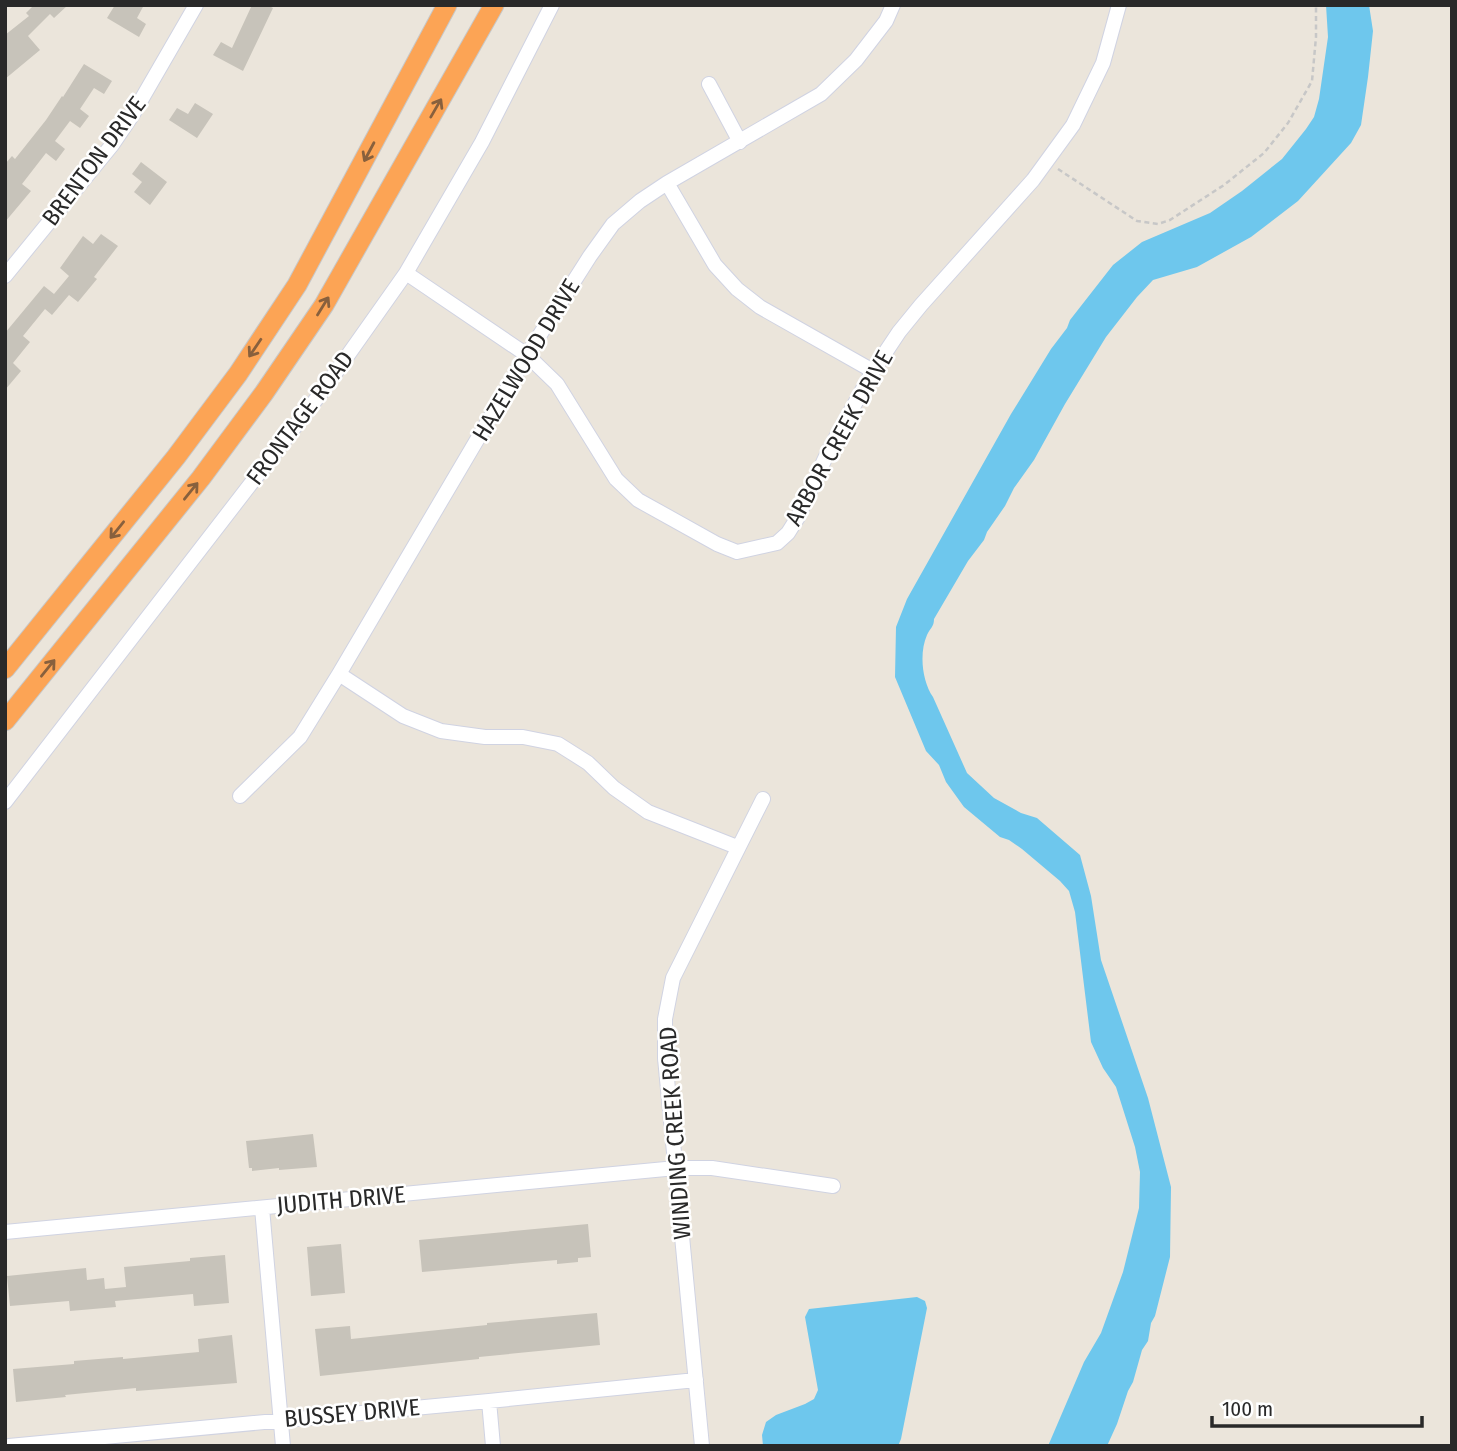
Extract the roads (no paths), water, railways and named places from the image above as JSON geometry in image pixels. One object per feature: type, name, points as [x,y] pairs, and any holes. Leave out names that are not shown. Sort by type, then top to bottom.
[{"type":"highway","points":[[5,669],[176,457],[238,374],[297,285],[447,5]]},
{"type":"highway","points":[[5,721],[201,478],[272,382],[324,305],[495,5]]},
{"type":"street","name":"BRENTON DRIVE","points":[[5,276],[112,145],[196,5]]},
{"type":"street","name":"FRONTAGE ROAD","points":[[5,802],[324,389],[406,273],[482,142],[552,5]]},
{"type":"street","name":"HAZELWOOD DRIVE","points":[[240,796],[300,737],[527,355],[613,224],[667,183],[821,94],[856,60],[886,21],[892,5]]},
{"type":"street","name":"ARBOR CREEK DRIVE","points":[[406,273],[527,355],[556,384],[616,479],[638,500],[717,544],[737,552],[777,543],[788,533],[798,517],[828,452],[873,371],[899,332],[1033,180],[1073,125],[1103,62],[1119,5]]},
{"type":"street","points":[[709,84],[740,142]]},
{"type":"street","points":[[667,183],[715,265],[737,289],[760,307],[873,371]]},
{"type":"street","points":[[339,674],[403,716],[441,732],[485,737],[523,737],[558,744],[588,763],[614,788],[648,812],[737,847]]},
{"type":"street","name":"WINDING CREEK ROAD","points":[[702,1446],[665,1058],[666,1019],[673,978],[763,799]]},
{"type":"street","name":"JUDITH DRIVE","points":[[5,1232],[676,1168],[712,1168],[833,1186]]},
{"type":"street","points":[[262,1208],[283,1446]]},
{"type":"street","name":"BUSSEY DRIVE","points":[[9,1446],[75,1443],[281,1419],[696,1380]]},
{"type":"street","points":[[489,1401],[493,1446]]},
{"type":"water","points":[[1326,5],[1369,5],[1373,31],[1368,77],[1361,125],[1351,143],[1298,201],[1251,237],[1197,267],[1153,280],[1137,297],[1106,337],[1034,460],[968,561],[934,619],[925,642],[922,658],[926,683],[967,773],[994,798],[1021,813],[1037,818],[1080,855],[1091,896],[1101,960],[1148,1098],[1171,1187],[1170,1257],[1148,1341],[1142,1350],[1133,1382],[1107,1446],[1048,1446],[1084,1362],[1101,1333],[1123,1272],[1139,1208],[1140,1172],[1116,1087],[1103,1068],[1091,1042],[1075,912],[1069,891],[1022,849],[1000,837],[964,807],[946,782],[939,765],[926,751],[895,677],[896,627],[907,599],[1011,414],[1070,320],[1113,265],[1142,242],[1210,213],[1242,191],[1282,159],[1306,129],[1314,117],[1319,99],[1328,37]]},
{"type":"water","points":[[917,1297],[925,1301],[927,1308],[898,1446],[763,1446],[762,1435],[766,1422],[814,1399],[818,1390],[805,1317],[809,1309]]}]
